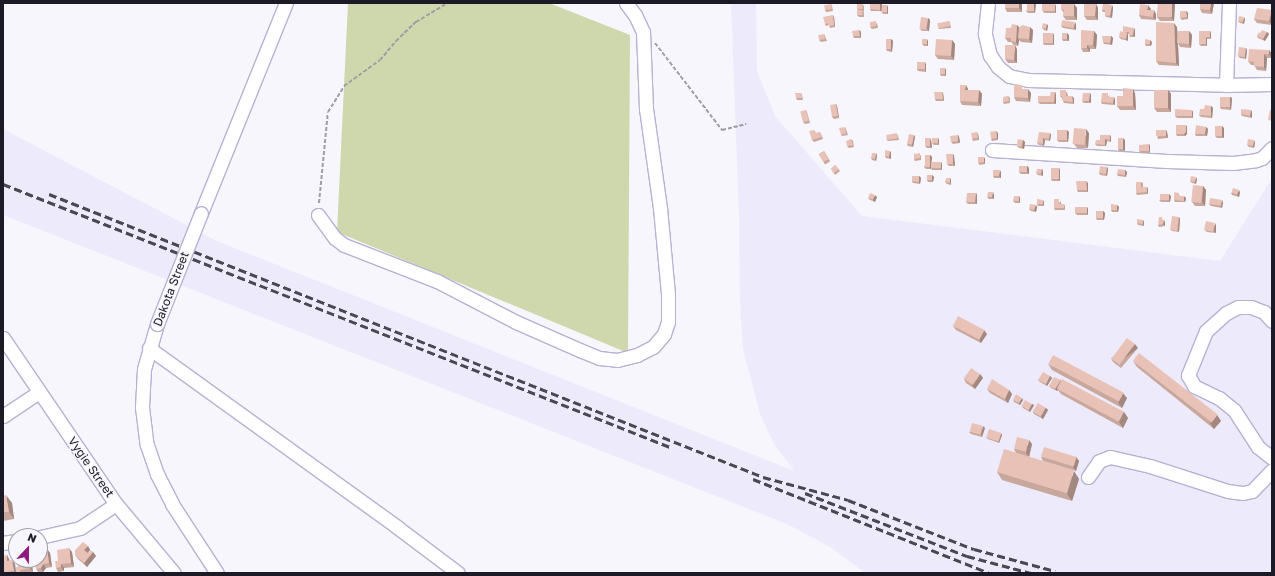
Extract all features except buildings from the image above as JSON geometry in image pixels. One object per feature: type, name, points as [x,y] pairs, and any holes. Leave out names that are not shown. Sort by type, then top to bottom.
[{"type":"street","name":"Dakota Street","points":[[217,573],[172,504],[157,474],[147,446],[142,407],[144,369],[157,324],[286,3]]},
{"type":"street","points":[[318,215],[335,238],[344,245],[437,281],[516,322],[599,358],[617,360],[637,355],[652,348],[664,334],[668,322],[668,294],[660,208],[646,109],[643,32],[635,15],[626,3]]},
{"type":"street","points":[[988,3],[985,34],[990,56],[998,67],[1009,76],[1028,80],[1226,85],[1272,84]]},
{"type":"street","points":[[1226,85],[1229,3]]},
{"type":"street","points":[[992,150],[1167,161],[1233,163],[1262,158],[1272,148]]},
{"type":"street","points":[[1272,321],[1264,312],[1251,307],[1238,307],[1226,313],[1206,331],[1188,376],[1194,386],[1219,398],[1234,410],[1258,447],[1272,458]]},
{"type":"street","name":"Vygie Street","points":[[3,338],[116,504],[174,573]]},
{"type":"street","points":[[149,348],[391,522],[458,573]]},
{"type":"street","points":[[3,416],[39,392]]},
{"type":"street","points":[[1088,477],[1099,461],[1110,458],[1150,466],[1228,491],[1242,493],[1252,491],[1272,470]]},
{"type":"street","points":[[48,535],[80,528],[116,504]]},
{"type":"path","points":[[318,215],[324,171],[328,112],[344,86],[380,60],[396,41],[416,22],[448,3]]},
{"type":"path","points":[[654,43],[722,130],[746,124]]},
{"type":"shaded area","points":[[731,3],[756,3],[757,71],[775,116],[862,216],[1220,261],[1272,178],[1272,573],[865,573],[832,548],[787,524],[3,215],[3,129],[217,241],[794,471],[773,442],[760,414],[743,349],[740,304],[739,215]]},
{"type":"green space","points":[[348,3],[549,3],[630,35],[628,353],[337,232]]},
{"type":"railway","points":[[3,184],[670,447]]},
{"type":"railway","points":[[49,194],[763,477],[848,500],[974,549],[1055,571]]},
{"type":"railway","points":[[753,479],[989,573]]},
{"type":"railway","points":[[805,493],[967,556],[1031,573]]}]
